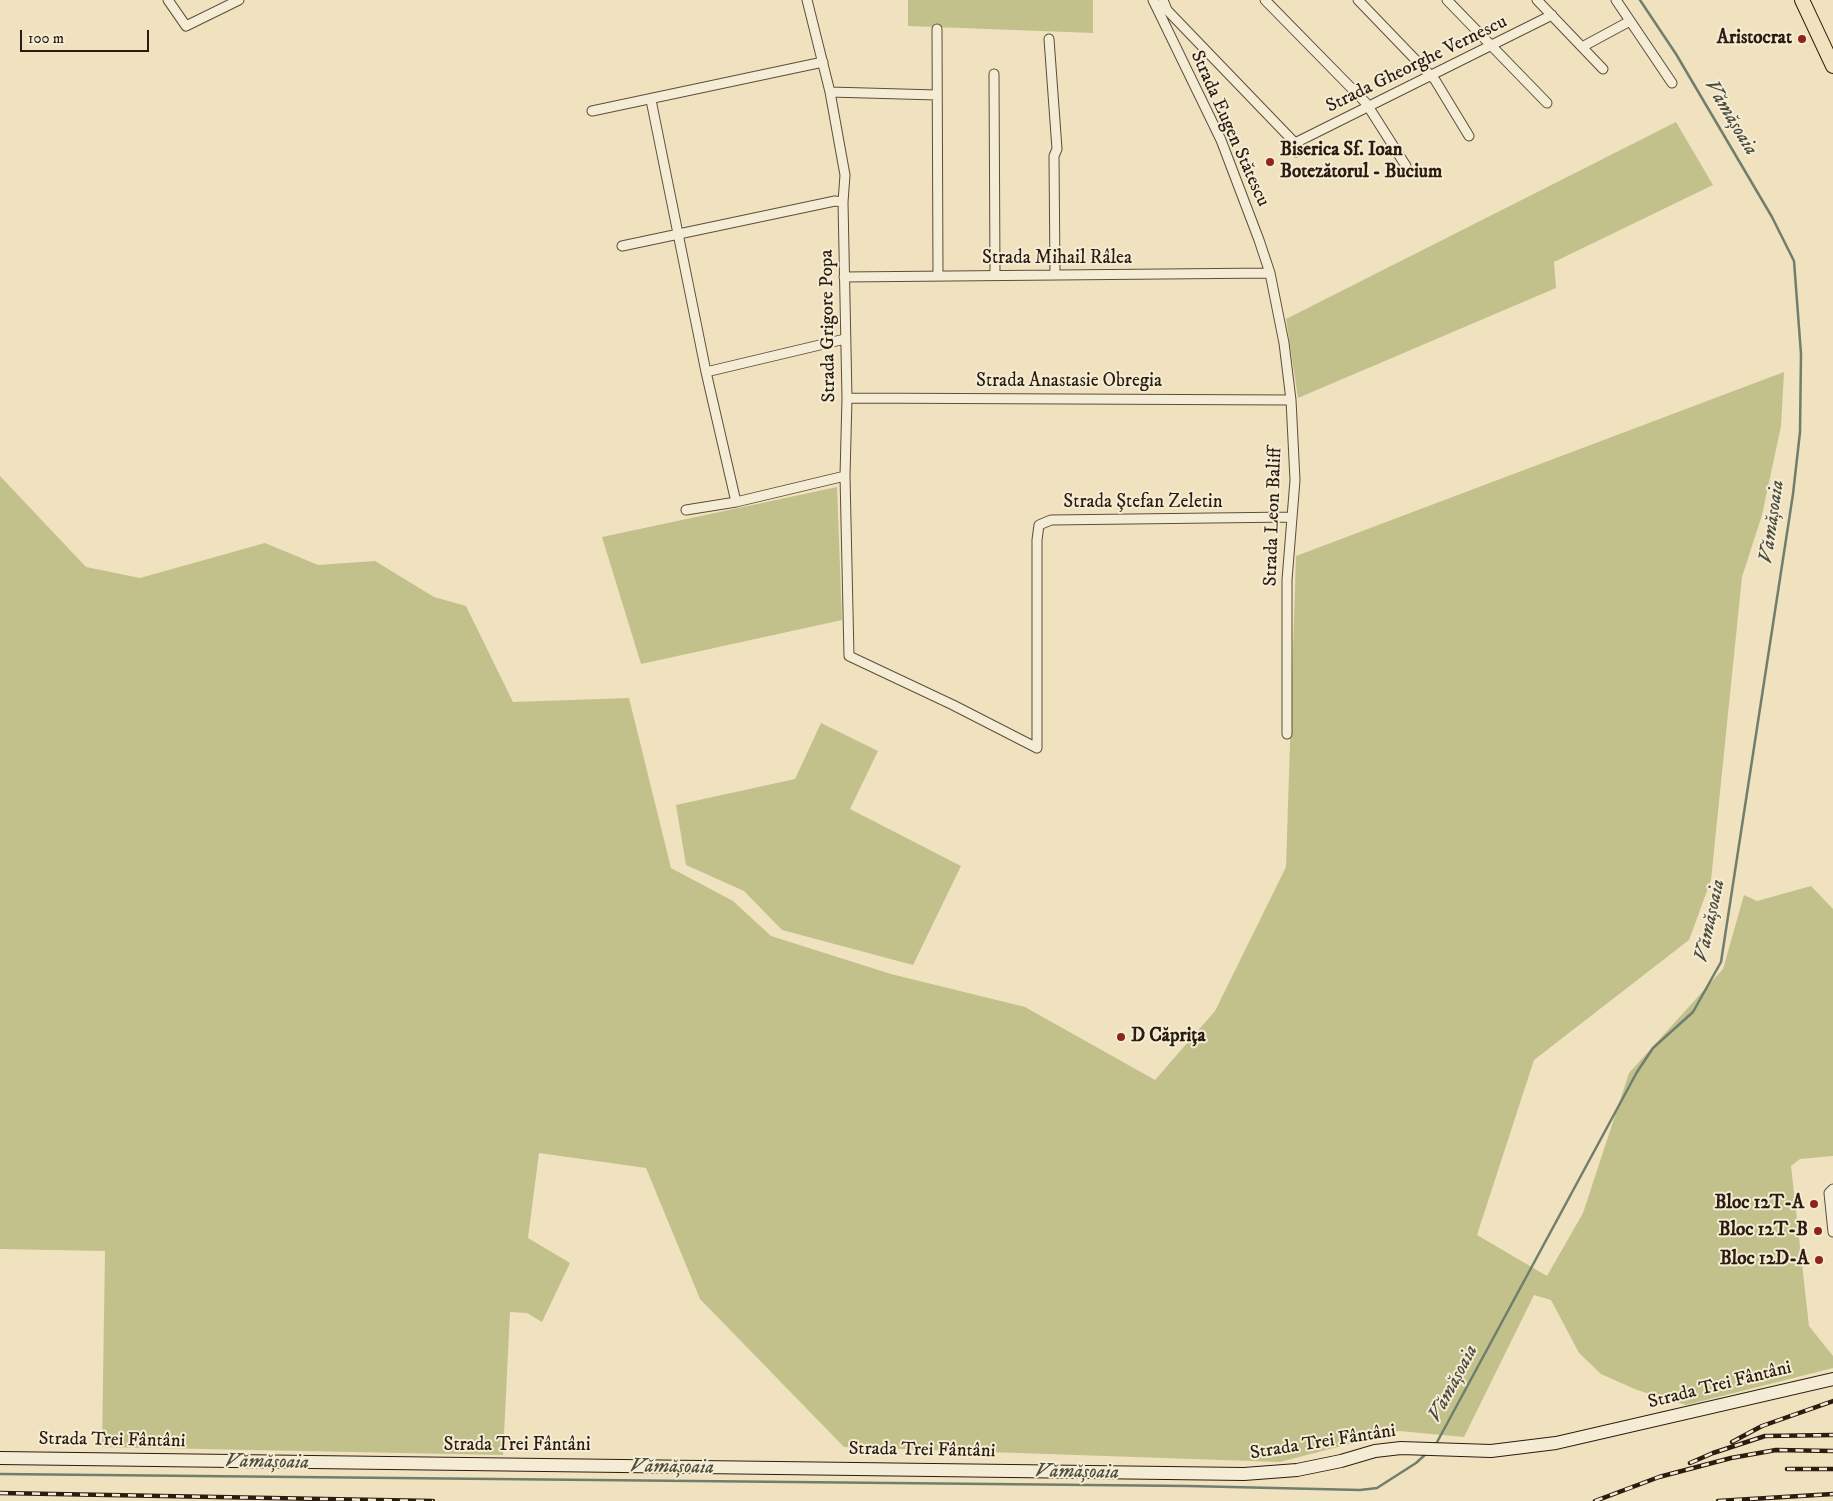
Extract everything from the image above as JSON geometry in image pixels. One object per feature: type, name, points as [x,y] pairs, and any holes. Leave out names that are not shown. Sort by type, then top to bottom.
[{"type":"main road","points":[[1802,0],[1833,66]]},
{"type":"main road","points":[[1812,0],[1833,44]]},
{"type":"main road","name":"Strada Trei Fântâni","points":[[0,1458],[1244,1474],[1306,1468],[1375,1451],[1400,1448],[1437,1451],[1491,1451],[1556,1443],[1833,1379]]},
{"type":"street","points":[[168,0],[186,26],[238,0]]},
{"type":"street","name":"Strada Grigore Popa","points":[[807,0],[830,92],[843,154],[845,175],[843,202],[847,398],[845,476],[849,656],[953,705],[1037,748]]},
{"type":"street","name":"Strada Eugen Stătescu","points":[[1153,0],[1221,140],[1270,273]]},
{"type":"street","name":"Strada Gheorghe Vernescu","points":[[1163,0],[1168,10],[1295,147],[1369,106],[1492,47],[1552,15]]},
{"type":"street","points":[[1265,0],[1369,106],[1406,166]]},
{"type":"street","points":[[1358,0],[1432,76],[1469,136]]},
{"type":"street","points":[[1448,0],[1547,103]]},
{"type":"street","points":[[1537,0],[1603,69]]},
{"type":"street","points":[[1616,0],[1672,83]]},
{"type":"street","points":[[1582,47],[1630,21]]},
{"type":"street","points":[[937,29],[938,276]]},
{"type":"street","points":[[1049,39],[1057,149],[1054,156],[1055,275]]},
{"type":"street","points":[[592,112],[823,62]]},
{"type":"street","points":[[994,74],[995,275]]},
{"type":"street","points":[[830,92],[938,95]]},
{"type":"street","points":[[652,100],[706,372],[736,502]]},
{"type":"street","points":[[622,246],[835,201],[843,202]]},
{"type":"street","name":"Strada Mihail Râlea","points":[[844,277],[1270,273]]},
{"type":"street","name":"Strada Leon Baliff","points":[[1270,273],[1284,343],[1291,400],[1295,480],[1287,580],[1287,734]]},
{"type":"street","points":[[706,372],[845,339]]},
{"type":"street","name":"Strada Anastasie Obregia","points":[[847,398],[1291,400]]},
{"type":"street","points":[[686,510],[736,502],[845,476]]},
{"type":"street","name":"Strada Ștefan Zeletin","points":[[1037,748],[1037,540],[1039,525],[1051,520],[1136,521],[1292,517]]},
{"type":"street","points":[[1833,1189],[1829,1193],[1833,1232]]},
{"type":"shaded area","points":[[908,0],[1093,0],[1093,33],[908,26]]},
{"type":"shaded area","points":[[1676,122],[1713,185],[1554,262],[1556,288],[1298,398],[1286,319]]},
{"type":"shaded area","points":[[1784,372],[1781,426],[1762,515],[1742,577],[1711,880],[1689,940],[1534,1060],[1477,1235],[1547,1276],[1583,1213],[1629,1073],[1723,969],[1744,895],[1757,901],[1811,886],[1833,909],[1833,1156],[1800,1159],[1791,1166],[1809,1326],[1833,1356],[1833,1368],[1686,1405],[1637,1390],[1601,1374],[1579,1353],[1551,1300],[1534,1295],[1464,1437],[1399,1431],[1280,1462],[844,1447],[700,1299],[646,1168],[539,1153],[528,1238],[570,1263],[542,1322],[527,1313],[510,1312],[503,1455],[102,1447],[105,1251],[0,1249],[0,476],[86,567],[140,578],[265,543],[318,565],[375,561],[434,597],[466,606],[513,702],[629,698],[671,868],[733,901],[771,936],[891,974],[1025,1007],[1155,1080],[1215,1011],[1286,867],[1296,556]]},
{"type":"shaded area","points":[[837,487],[842,620],[641,664],[602,537]]},
{"type":"shaded area","points":[[821,723],[878,751],[850,809],[961,866],[913,965],[782,930],[744,891],[686,865],[676,805],[795,779]]},
{"type":"waterway","name":"Vămășoaia","points":[[1436,1444],[1637,1072],[1653,1048],[1693,1012],[1721,962],[1793,494],[1800,432],[1801,354],[1794,261],[1772,217],[1676,54],[1640,0]]},
{"type":"waterway","name":"Vămășoaia","points":[[0,1474],[1188,1486],[1360,1490],[1377,1488],[1416,1463],[1427,1453]]},
{"type":"railway","points":[[1732,1442],[1762,1426],[1833,1401]]},
{"type":"railway","points":[[1690,1463],[1713,1453],[1765,1436],[1833,1435]]},
{"type":"railway","points":[[1595,1501],[1659,1477],[1731,1458],[1776,1450],[1833,1451]]},
{"type":"railway","points":[[1787,1469],[1833,1469]]},
{"type":"railway","points":[[0,1493],[433,1501]]},
{"type":"railway","points":[[1718,1501],[1833,1494]]},
{"type":"place","name":"Aristocrat","points":[[1802,39]]},
{"type":"place","name":"Biserica Sf. Ioan Botezătorul - Bucium","points":[[1270,162]]},
{"type":"place","name":"D Căprița","points":[[1121,1037]]},
{"type":"place","name":"Bloc 12T-A","points":[[1814,1204]]},
{"type":"place","name":"Bloc 12T-B","points":[[1818,1231]]},
{"type":"place","name":"Bloc 12D-A","points":[[1819,1260]]}]
